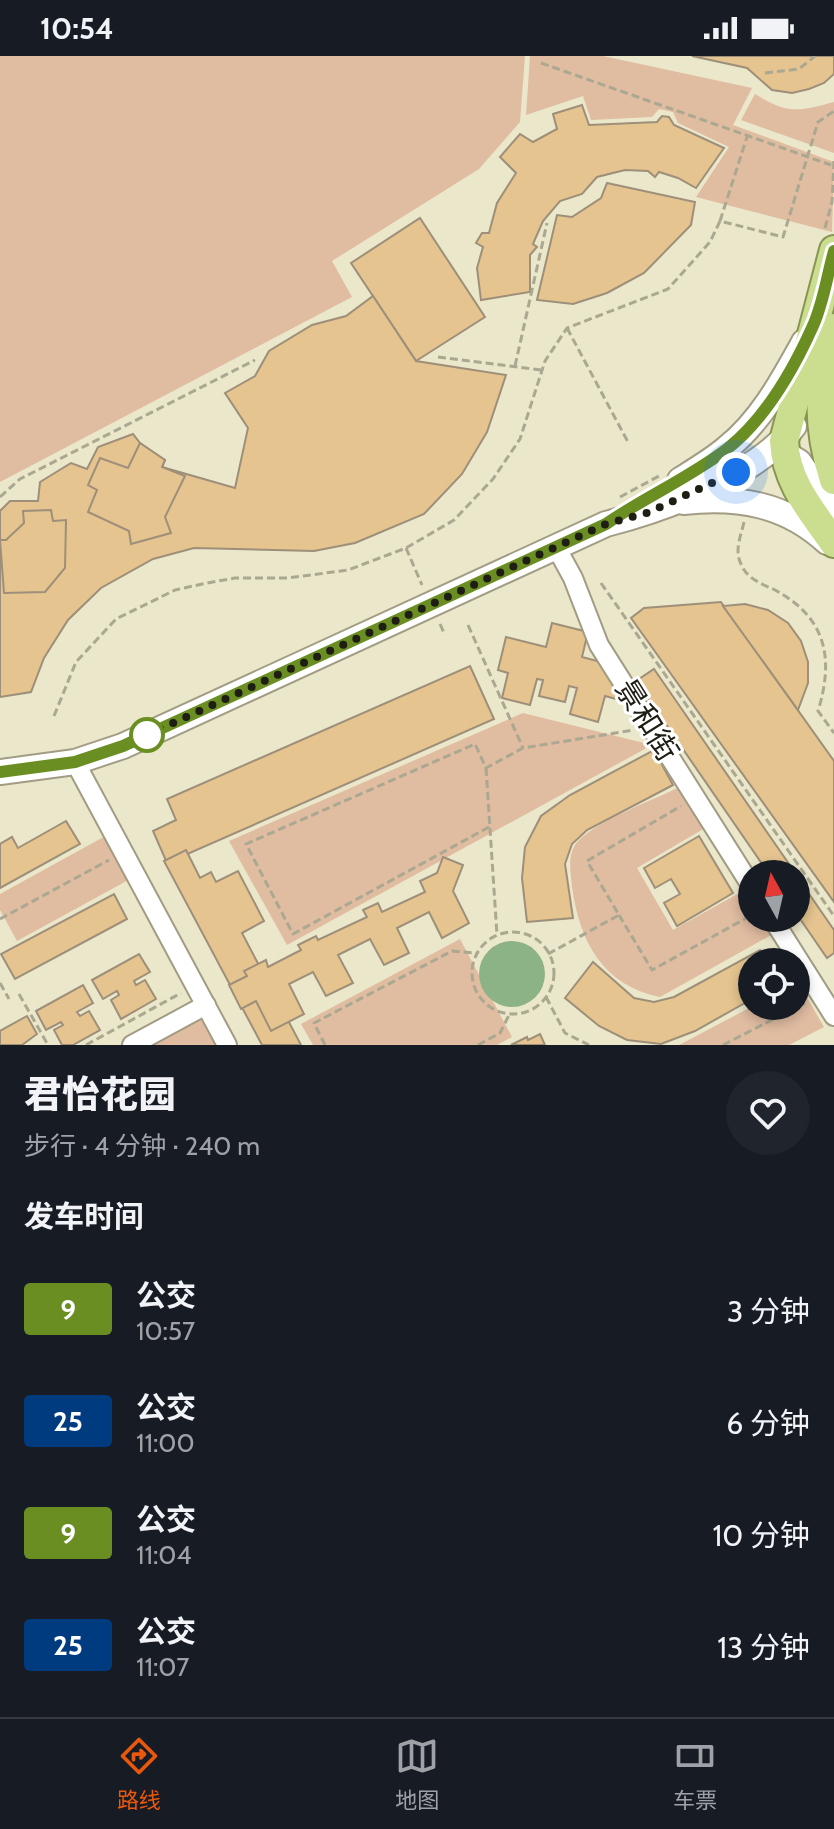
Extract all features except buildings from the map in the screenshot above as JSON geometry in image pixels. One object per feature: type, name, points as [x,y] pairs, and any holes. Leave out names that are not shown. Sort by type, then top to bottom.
[{"type":"highway","points":[[829,241],[820,406],[834,480]]},
{"type":"highway","points":[[824,322],[780,447],[793,485],[834,545]]},
{"type":"main road","points":[[606,524],[672,477],[728,448],[777,391],[824,322]]},
{"type":"main road","points":[[0,772],[75,762],[123,746],[606,524],[647,513],[736,472],[780,447],[804,409],[824,358]]},
{"type":"main road","points":[[672,477],[763,448],[780,447],[799,462],[834,512]]},
{"type":"main road","points":[[669,503],[749,502],[775,508],[834,545]]},
{"type":"street","name":"景和街","points":[[556,547],[573,578],[599,645],[738,865]]},
{"type":"street","points":[[75,762],[227,1045]]},
{"type":"street","points":[[781,932],[834,1016]]},
{"type":"street","points":[[132,1045],[206,1005]]},
{"type":"path","points":[[765,73],[799,69],[815,56]]},
{"type":"path","points":[[541,63],[833,164],[829,241]]},
{"type":"path","points":[[720,221],[783,237],[818,122],[834,111]]},
{"type":"path","points":[[54,716],[76,662],[116,619],[175,590],[235,578],[288,578],[348,570],[406,548],[454,520],[493,479],[520,439],[542,370],[567,328],[668,289],[710,242],[720,221],[747,135]]},
{"type":"path","points":[[515,366],[547,223]]},
{"type":"path","points":[[567,328],[629,444]]},
{"type":"path","points":[[438,357],[542,370]]},
{"type":"path","points":[[0,497],[20,479],[255,360]]},
{"type":"path","points":[[615,499],[672,477]]},
{"type":"path","points":[[749,502],[737,550],[741,566],[755,581],[793,602],[820,632],[831,673],[818,711],[834,733]]},
{"type":"path","points":[[601,583],[834,916]]},
{"type":"path","points":[[468,625],[523,748]]},
{"type":"path","points":[[486,768],[523,748],[651,727]]},
{"type":"path","points":[[489,827],[293,934],[246,844],[475,744],[486,768],[497,935]]},
{"type":"path","points":[[696,798],[587,861],[652,970],[738,923]]},
{"type":"path","points":[[0,919],[124,852]]},
{"type":"path","points":[[548,954],[619,915]]},
{"type":"path","points":[[523,933],[535,938],[548,954],[554,972],[546,997],[536,1007],[509,1014],[496,1011],[476,992],[472,966],[476,953],[497,935],[523,933]]},
{"type":"path","points":[[325,1045],[314,1023],[452,951],[476,953]]},
{"type":"path","points":[[0,983],[9,999]]},
{"type":"path","points":[[86,1045],[195,985]]},
{"type":"path","points":[[19,994],[48,1045]]},
{"type":"path","points":[[723,1045],[820,995]]},
{"type":"path","points":[[546,997],[565,1033],[589,1045]]},
{"type":"path","points":[[478,1045],[500,1033],[509,1014]]},
{"type":"shaded area","points":[[0,56],[525,56],[520,122],[479,169],[332,261],[352,297],[0,482]]},
{"type":"shaded area","points":[[530,56],[603,56],[752,88],[733,125],[834,162],[832,232],[696,197],[729,147],[678,123],[673,112],[659,109],[652,117],[591,120],[583,96],[526,115]]},
{"type":"shaded area","points":[[755,94],[776,105],[793,109],[834,102],[834,153],[741,120]]},
{"type":"shaded area","points":[[523,713],[652,745],[287,945],[229,841]]},
{"type":"shaded area","points":[[682,786],[705,828],[637,868],[673,930],[738,894],[738,932],[775,933],[748,948],[738,948],[738,954],[660,997],[623,983],[609,972],[588,943],[581,926],[570,861],[575,845],[583,837],[624,812]]},
{"type":"shaded area","points":[[109,834],[132,878],[17,941],[0,910],[0,894]]},
{"type":"shaded area","points":[[460,939],[512,1037],[497,1045],[313,1045],[301,1024]]},
{"type":"shaded area","points":[[512,941],[525,944],[535,951],[542,961],[545,974],[542,987],[535,997],[525,1004],[512,1007],[499,1004],[489,997],[482,987],[479,974],[482,961],[489,951],[499,944]]},
{"type":"shaded area","points":[[810,1003],[824,1027],[789,1045],[679,1045],[738,1014],[738,1020],[810,1020]]},
{"type":"shaded area","points":[[204,1011],[220,1045],[143,1045]]},
{"type":"bus line","name":"9","points":[[0,772],[75,762],[123,746],[606,524],[641,500],[680,480],[728,448],[777,391],[813,326],[834,251]]},
{"type":"route","points":[[147,735],[606,524],[647,513],[736,472]]}]
